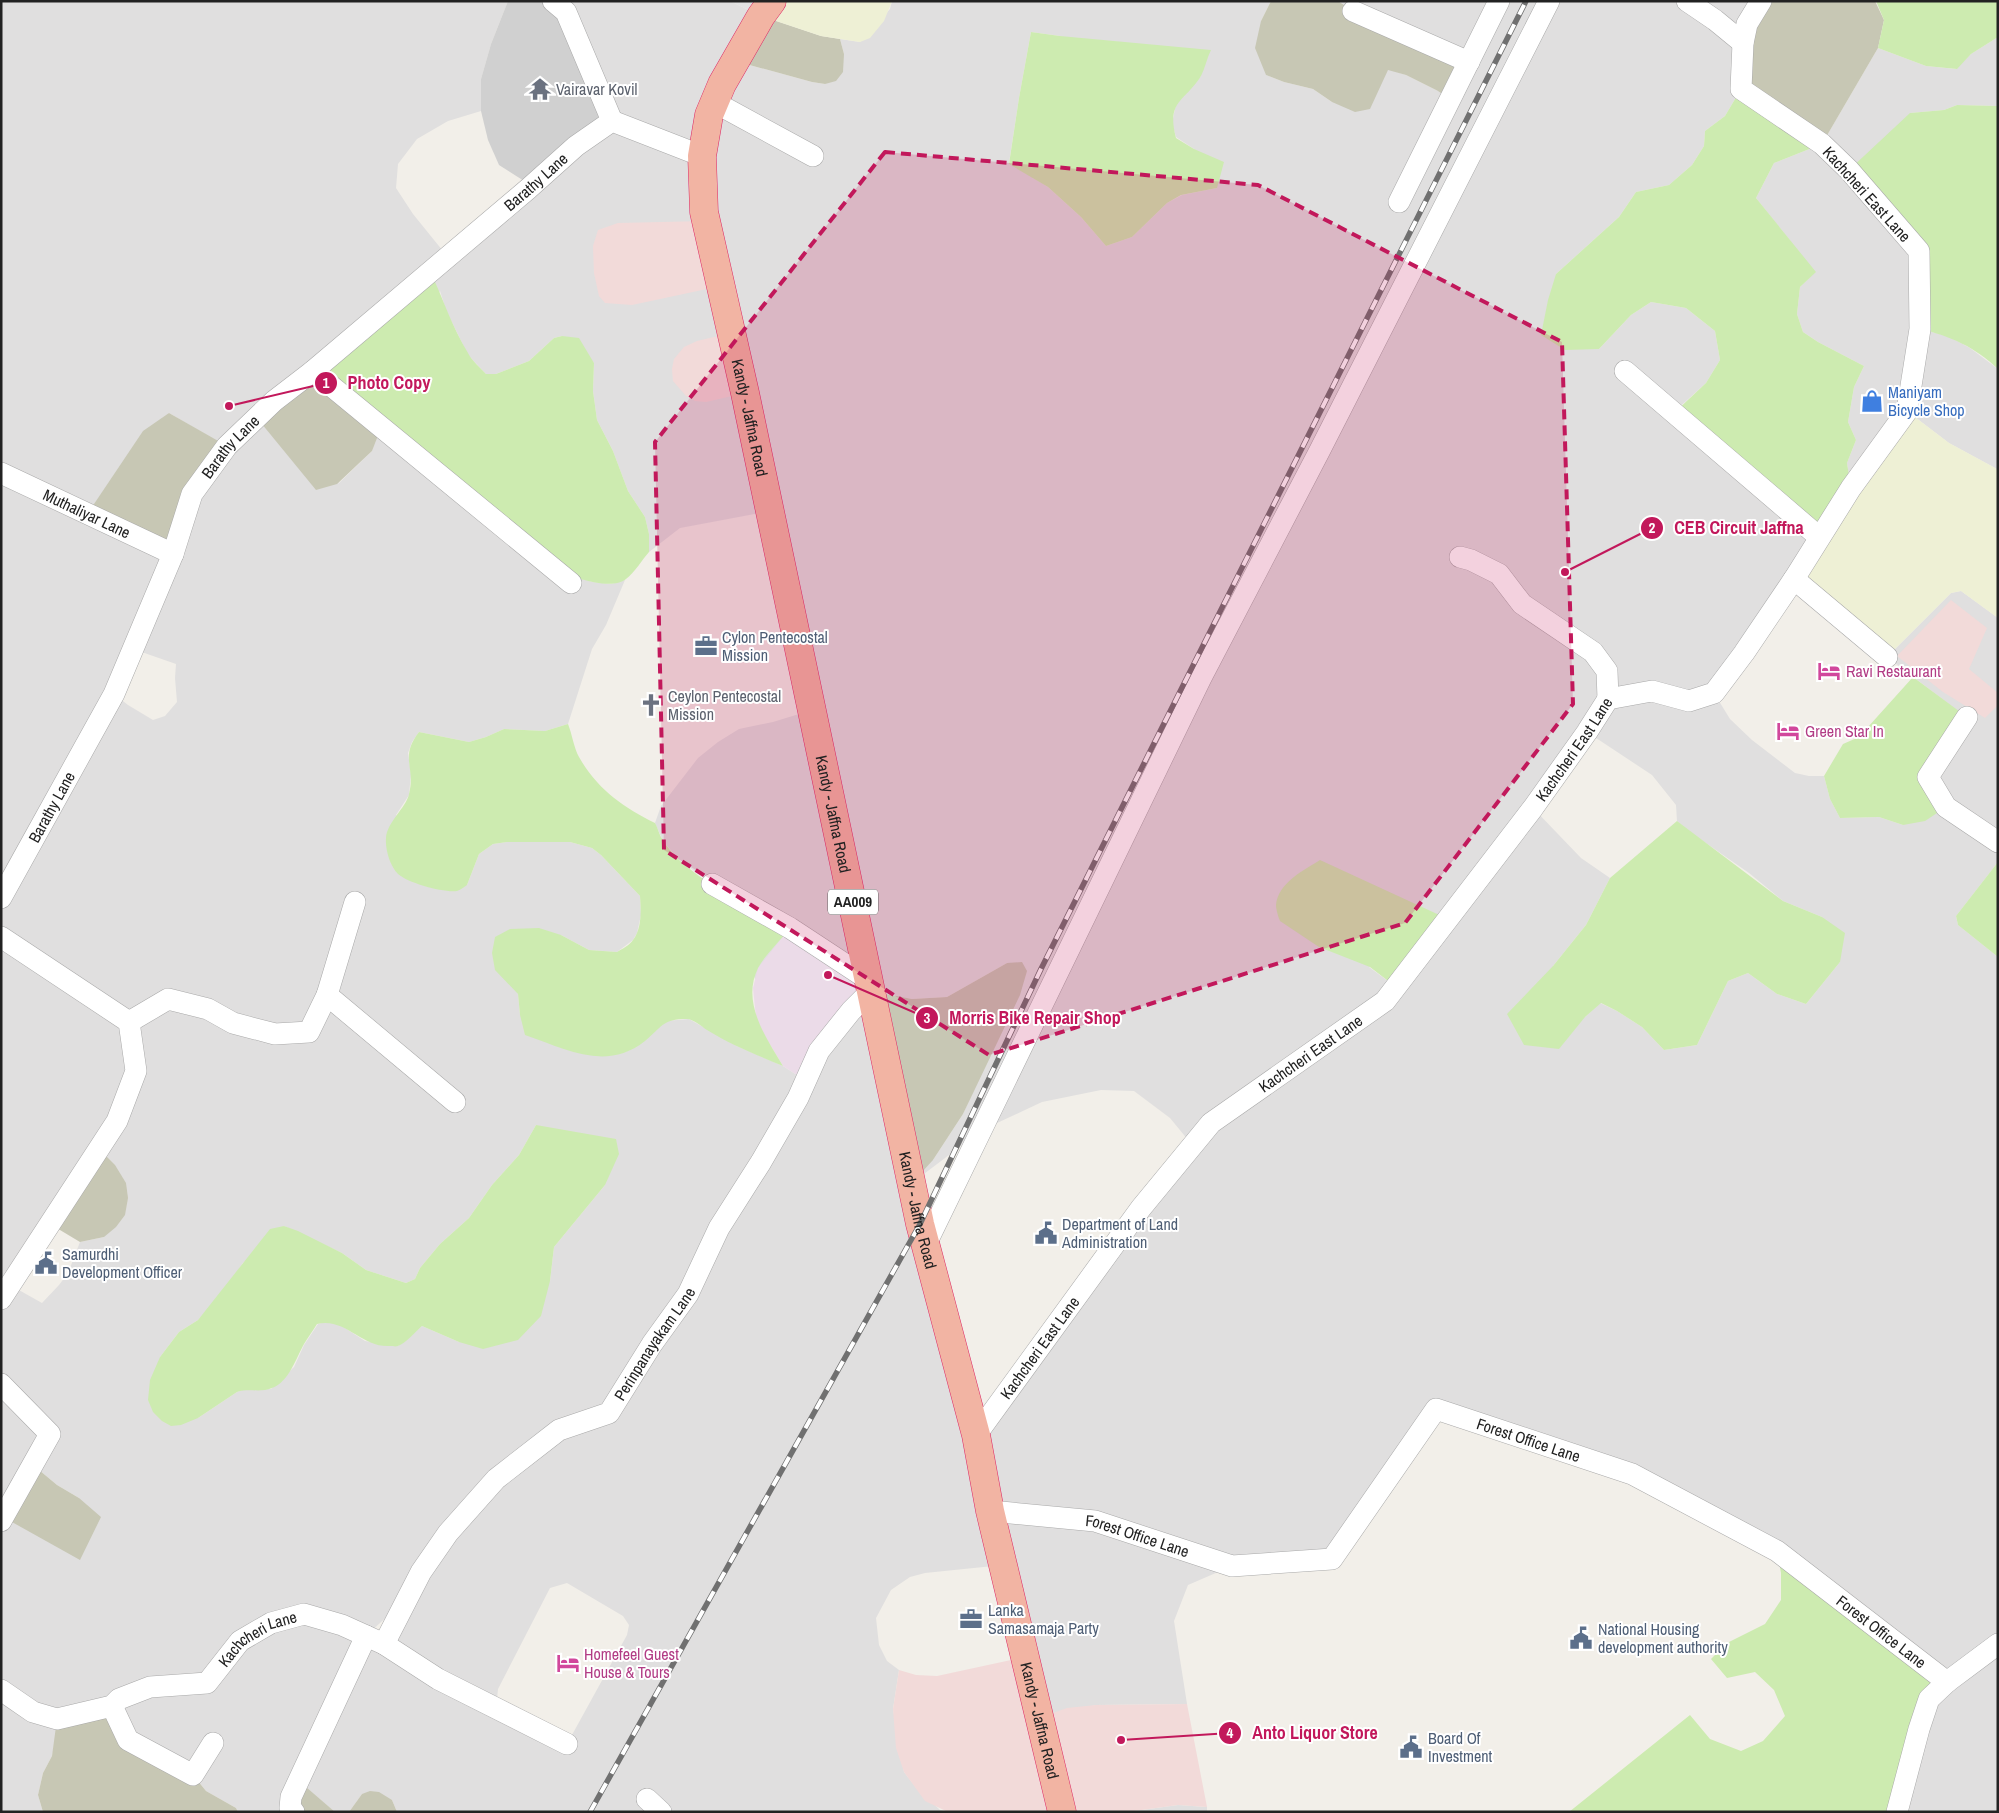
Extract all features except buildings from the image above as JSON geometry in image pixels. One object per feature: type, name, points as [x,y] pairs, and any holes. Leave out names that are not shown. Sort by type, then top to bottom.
[{"type":"highway","name":"Kandy - Jaffna Road","points":[[772,1],[761,16],[722,84],[709,115],[702,156],[704,212],[745,393],[926,1244],[976,1435],[990,1511],[1062,1812]]},
{"type":"street","points":[[553,1],[566,12],[612,121],[702,156]]},
{"type":"street","points":[[1399,202],[1499,1]]},
{"type":"street","points":[[926,1244],[1201,678],[1320,450],[1549,1]]},
{"type":"street","points":[[1687,1],[1715,20],[1743,43]]},
{"type":"street","name":"Kachcheri East Lane","points":[[976,1435],[1142,1208],[1211,1123],[1385,1001],[1533,808],[1608,699],[1652,691],[1689,701],[1714,693],[1744,653],[1794,579],[1851,488],[1907,411],[1920,329],[1919,251],[1849,170],[1822,144],[1741,88],[1743,43],[1747,24],[1761,1]]},
{"type":"street","points":[[1353,11],[1469,62]]},
{"type":"street","points":[[714,102],[813,156]]},
{"type":"street","name":"Barathy Lane","points":[[1,898],[114,694],[173,554],[192,494],[227,446],[274,401],[313,371],[576,146],[612,121]]},
{"type":"street","points":[[313,371],[571,583]]},
{"type":"street","points":[[1625,371],[1819,537]]},
{"type":"street","name":"Muthaliyar Lane","points":[[1,473],[173,554]]},
{"type":"street","points":[[1460,557],[1471,560],[1499,574],[1522,604],[1593,652],[1607,671],[1608,699]]},
{"type":"street","points":[[1794,579],[1887,656]]},
{"type":"street","points":[[1967,717],[1928,777],[1946,807],[1998,842]]},
{"type":"street","points":[[712,884],[790,928],[870,986]]},
{"type":"street","points":[[128,1022],[168,1000],[208,1009],[233,1023],[275,1034],[309,1032],[326,995],[355,902]]},
{"type":"street","points":[[1,937],[128,1022],[136,1071],[117,1121],[1,1299]]},
{"type":"street","name":"Perinpanayakam Lane","points":[[294,1812],[290,1808],[291,1797],[375,1640],[448,1533],[496,1479],[559,1430],[609,1413],[652,1344],[688,1294],[719,1228],[761,1162],[798,1098],[819,1051],[870,986]]},
{"type":"street","points":[[326,995],[455,1102]]},
{"type":"street","points":[[1,1384],[50,1434],[1,1521]]},
{"type":"street","name":"Forest Office Lane","points":[[990,1511],[1095,1521],[1232,1566],[1332,1559],[1436,1409],[1632,1474],[1776,1551],[1947,1682]]},
{"type":"street","name":"Kachcheri Lane","points":[[1,1690],[33,1712],[57,1719],[112,1706],[120,1699],[150,1687],[207,1683],[240,1641],[271,1623],[304,1614],[342,1625],[375,1640],[438,1679],[567,1744]]},
{"type":"street","points":[[1897,1812],[1918,1729],[1929,1699],[1947,1682],[1998,1644]]},
{"type":"street","points":[[112,1706],[128,1740],[193,1775],[213,1744]]},
{"type":"highlighted area","points":[[885,152],[1258,185],[1562,342],[1573,704],[1405,923],[989,1055],[664,850],[655,442]]},
{"type":"shaded area","points":[[1,1],[508,1],[491,44],[481,79],[481,111],[448,121],[417,139],[398,164],[396,188],[413,214],[447,256],[528,189],[553,1],[730,1],[761,16],[735,61],[825,84],[844,54],[840,39],[860,42],[890,9],[892,1],[1271,1],[1261,21],[1266,75],[1284,82],[1313,89],[1332,102],[1388,69],[1406,75],[1438,91],[1353,11],[1338,1],[1761,1],[1741,89],[1725,116],[1705,131],[1704,146],[1692,165],[1669,185],[1636,192],[1619,217],[1556,274],[1599,349],[1631,315],[1651,302],[1686,308],[1715,331],[1720,360],[1706,383],[1674,412],[1819,537],[1714,693],[1730,719],[1752,740],[1795,773],[1809,776],[1824,776],[1830,799],[1840,818],[1879,817],[1903,825],[1928,777],[1966,717],[1887,657],[1951,593],[1961,591],[1998,618],[1998,862],[1956,916],[1958,925],[1998,957],[1998,1812],[1897,1812],[1777,1551],[1697,1509],[1436,1409],[1332,1559],[1232,1566],[1188,1585],[1174,1621],[1187,1704],[1096,1705],[1039,1719],[1003,1565],[925,1573],[910,1577],[891,1590],[876,1618],[879,1645],[887,1661],[899,1670],[893,1709],[904,1772],[915,1786],[940,1810],[948,1812],[591,1812],[602,1788],[590,1812],[397,1812],[392,1800],[362,1794],[349,1812],[335,1812],[299,1782],[290,1812],[238,1812],[236,1808],[206,1791],[193,1775],[55,1743],[52,1756],[43,1773],[38,1795],[43,1812],[1,1812]],"holes":[[[1031,32],[1060,36],[1201,76],[1176,104],[1172,123],[1176,137],[1194,149],[1217,188],[1182,195],[1167,203],[1132,237],[1106,246],[1081,217],[1048,187],[1009,163]],[[440,291],[446,310],[468,355],[486,374],[496,374],[529,361],[554,338],[562,336],[594,363],[593,391],[597,420],[613,451],[628,491],[645,517],[649,534],[649,552],[680,528],[770,511],[812,710],[773,722],[739,729],[718,742],[698,758],[661,806],[655,823],[663,841],[678,859],[712,884],[800,1077],[783,1066],[737,1046],[689,1019],[665,1021],[644,1041],[628,1051],[520,1015],[518,994],[515,989],[561,935],[589,950],[617,952],[633,940],[637,933],[641,915],[640,896],[592,848],[570,842],[507,842],[493,844],[479,854],[467,885],[396,815],[409,795],[411,774],[408,753],[412,742],[419,732],[469,742],[504,729],[545,731],[568,724],[592,649],[606,625],[625,580],[611,584],[593,582],[558,572],[377,424],[372,451],[338,484]],[[169,413],[191,426],[88,513]],[[133,649],[176,664],[177,702],[165,716],[153,720],[114,694]],[[1587,732],[1652,775],[1676,805],[1677,821],[1690,832],[1749,873],[1783,901],[1822,917],[1840,962],[1806,1004],[1777,994],[1748,973],[1728,981],[1697,1045],[1664,1050],[1642,1027],[1600,1003],[1585,1017],[1553,966],[1586,925],[1610,878],[1581,858],[1533,808]],[[1448,919],[1396,987],[1369,967]],[[1007,963],[984,1067],[963,1114],[933,1160],[871,991],[912,999],[947,997]],[[1101,1090],[1134,1091],[1170,1118],[1193,1146],[976,1434],[912,1183],[982,1130],[1042,1102]],[[536,1125],[605,1185],[554,1247],[550,1281],[459,1342],[422,1326],[398,1346],[365,1341],[342,1326],[328,1321],[318,1324],[304,1345],[294,1367],[271,1389],[242,1390],[198,1418],[160,1357],[179,1332],[198,1320],[225,1289],[243,1263],[284,1226],[342,1253],[366,1270],[406,1283],[415,1279],[420,1268],[440,1244],[469,1218],[492,1185],[519,1155]],[[115,1165],[104,1237],[80,1242],[68,1273],[42,1303],[10,1285]],[[33,1465],[57,1485],[79,1498],[3,1517]],[[567,1583],[623,1616],[629,1625],[627,1635],[567,1744],[496,1709],[498,1689],[550,1588]],[[406,1599],[384,1644],[367,1635]]]},
{"type":"shaded area","name":"Vairavar Kovil","points":[[508,1],[553,1],[612,121],[532,186],[499,165],[488,140],[481,111],[481,79],[491,44]]},
{"type":"shaded area","points":[[730,1],[772,1],[761,16]]},
{"type":"shaded area","points":[[772,1],[892,1],[884,21],[870,38],[860,42],[821,36],[761,16]]},
{"type":"shaded area","points":[[1271,1],[1338,1],[1353,11],[1469,62],[1451,100],[1438,91],[1406,75],[1388,70],[1370,109],[1355,112],[1332,102],[1313,89],[1284,82],[1266,75],[1255,48],[1261,21]]},
{"type":"shaded area","points":[[1761,1],[1875,1],[1884,20],[1878,48],[1822,144],[1741,89]]},
{"type":"shaded area","points":[[761,16],[821,36],[840,39],[844,54],[843,72],[836,81],[825,84],[735,61]]},
{"type":"shaded area","points":[[1998,37],[1998,106],[1957,105],[1944,110],[1910,113],[1919,251],[1920,329],[1948,336],[1970,348],[1998,369],[1997,469],[1949,443],[1907,411],[1851,488],[1847,463],[1856,440],[1848,422],[1854,387],[1864,366],[1803,332],[1797,314],[1800,287],[1815,272],[1756,198],[1774,163],[1822,144],[1878,48],[1926,66],[1956,69],[1971,54]]},
{"type":"shaded area","points":[[706,221],[721,286],[632,305],[605,303],[599,296],[594,273],[593,246],[598,230],[618,223]]},
{"type":"shaded area","points":[[731,333],[745,393],[706,402],[695,401],[686,396],[673,381],[672,369],[674,359],[684,347],[697,341]]},
{"type":"shaded area","points":[[313,371],[377,424],[377,438],[372,451],[337,484],[316,490],[257,418]]},
{"type":"shaded area","points":[[1907,411],[1949,443],[1997,469],[1998,618],[1961,591],[1951,593],[1887,657],[1794,579]]},
{"type":"shaded area","points":[[169,413],[227,446],[173,554],[88,513],[143,431]]},
{"type":"shaded area","points":[[1951,600],[1987,628],[1969,669],[1998,693],[1998,705],[1985,718],[1943,692],[1897,656]]},
{"type":"shaded area","points":[[790,928],[869,980],[800,1077],[783,1066],[764,1035],[756,1018],[753,988],[758,968]]},
{"type":"shaded area","points":[[1022,962],[1027,971],[1020,995],[963,1114],[933,1160],[912,1183],[871,991],[912,999],[947,997],[1007,963]]},
{"type":"shaded area","points":[[99,1149],[115,1165],[126,1183],[128,1198],[125,1215],[116,1227],[104,1237],[80,1242],[50,1224]]},
{"type":"shaded area","points":[[33,1465],[57,1485],[79,1498],[101,1517],[80,1560],[3,1517]]},
{"type":"shaded area","points":[[1025,1657],[1039,1718],[1067,1708],[1096,1705],[1187,1704],[1207,1807],[1178,1805],[1127,1812],[948,1812],[925,1801],[904,1772],[896,1748],[893,1709],[899,1670],[916,1675],[937,1676]]},
{"type":"shaded area","points":[[112,1706],[128,1740],[193,1775],[206,1791],[236,1808],[238,1812],[43,1812],[38,1795],[43,1773],[52,1756],[57,1719]]},
{"type":"shaded area","points":[[299,1781],[335,1812],[290,1812]]},
{"type":"shaded area","points":[[370,1791],[379,1792],[392,1800],[397,1812],[349,1812],[362,1794]]},
{"type":"shaded area","points":[[1178,1805],[1207,1807],[1207,1812],[1127,1812]]},
{"type":"green space","points":[[1876,1],[1998,1],[1998,37],[1971,54],[1957,69],[1926,66],[1878,48],[1884,20]]},
{"type":"green space","points":[[1031,32],[1211,50],[1201,76],[1179,102],[1173,116],[1176,138],[1194,149],[1224,162],[1217,188],[1181,195],[1167,203],[1132,237],[1106,246],[1081,217],[1048,187],[1009,164]]},
{"type":"green space","points":[[1741,89],[1822,144],[1774,163],[1756,198],[1816,272],[1800,287],[1797,314],[1803,332],[1864,366],[1854,387],[1848,422],[1856,440],[1847,463],[1851,488],[1819,537],[1674,413],[1706,383],[1720,360],[1715,331],[1686,308],[1651,302],[1631,315],[1599,349],[1565,350],[1541,335],[1548,300],[1556,274],[1619,217],[1636,192],[1669,185],[1692,165],[1704,146],[1705,131],[1725,116]]},
{"type":"green space","points":[[1957,105],[1998,106],[1998,369],[1980,354],[1962,343],[1920,329],[1919,251],[1849,170],[1910,113],[1944,110]]},
{"type":"green space","points":[[430,271],[462,343],[472,359],[486,374],[496,374],[529,361],[554,338],[562,336],[579,338],[594,363],[593,391],[597,420],[613,451],[628,491],[645,517],[649,534],[649,552],[626,579],[611,584],[583,580],[558,572],[313,371]]},
{"type":"green space","points":[[1913,677],[1967,717],[1928,777],[1946,807],[1925,821],[1903,825],[1879,817],[1840,818],[1830,799],[1824,776],[1843,744],[1859,737]]},
{"type":"green space","points":[[568,724],[577,753],[594,779],[622,804],[655,823],[660,836],[686,866],[720,890],[790,928],[758,968],[753,981],[752,994],[754,1007],[763,1031],[783,1066],[735,1045],[689,1019],[667,1022],[645,1041],[630,1050],[616,1055],[586,1055],[525,1035],[520,1015],[518,994],[495,970],[492,953],[495,937],[510,929],[539,928],[561,935],[589,950],[617,952],[632,942],[636,936],[641,913],[640,896],[592,848],[570,842],[507,842],[493,844],[479,854],[467,885],[457,891],[435,889],[418,884],[395,871],[386,847],[387,832],[409,794],[411,785],[410,749],[419,732],[469,742],[504,729],[545,731]]},
{"type":"green space","points":[[1677,821],[1783,901],[1822,917],[1845,933],[1840,962],[1806,1004],[1777,994],[1748,973],[1728,981],[1697,1045],[1664,1050],[1642,1027],[1601,1003],[1585,1017],[1559,1049],[1524,1045],[1507,1014],[1553,966],[1586,925],[1610,878]]},
{"type":"green space","points":[[1320,860],[1448,919],[1396,987],[1370,967],[1319,947],[1280,921],[1276,905],[1281,890],[1293,878]]},
{"type":"green space","points":[[1998,862],[1998,957],[1958,925],[1956,916]]},
{"type":"green space","points":[[536,1125],[616,1139],[619,1154],[605,1185],[554,1247],[550,1281],[541,1316],[518,1340],[483,1349],[459,1342],[422,1326],[401,1345],[380,1345],[336,1325],[327,1323],[317,1324],[287,1375],[278,1385],[268,1389],[237,1392],[198,1418],[181,1425],[171,1426],[162,1421],[153,1412],[148,1400],[150,1380],[160,1357],[179,1332],[198,1320],[270,1229],[284,1226],[298,1231],[342,1253],[366,1270],[406,1283],[415,1279],[420,1268],[440,1244],[469,1218],[492,1185],[519,1155]]},
{"type":"green space","points":[[1777,1551],[1947,1682],[1929,1699],[1897,1812],[1569,1812],[1690,1715],[1710,1739],[1741,1751],[1763,1741],[1785,1716],[1774,1690],[1755,1672],[1727,1678],[1711,1659],[1727,1643],[1765,1624],[1781,1600],[1781,1573]]},
{"type":"railway","points":[[590,1812],[920,1224],[1041,969],[1526,1]]},
{"type":"place","name":"Vairavar Kovil","points":[[540,89]]},
{"type":"place","name":"Maniyam Bicycle Shop","points":[[1872,401]]},
{"type":"place","name":"Photo Copy","points":[[229,406]]},
{"type":"place","name":"CEB Circuit Jaffna","points":[[1565,572]]},
{"type":"place","name":"Cylon Pentecostal Mission","points":[[706,646]]},
{"type":"place","name":"Ravi Restaurant","points":[[1829,671]]},
{"type":"place","name":"Ceylon Pentecostal Mission","points":[[651,705]]},
{"type":"place","name":"Green Star In","points":[[1788,731]]},
{"type":"place","name":"Morris Bike Repair Shop","points":[[828,975]]},
{"type":"place","name":"Department of Land Administration","points":[[1046,1233]]},
{"type":"place","name":"Samurdhi Development Officer","points":[[46,1263]]},
{"type":"place","name":"Lanka Samasamaja Party","points":[[971,1619]]},
{"type":"place","name":"National Housing development authority","points":[[1581,1638]]},
{"type":"place","name":"Homefeel Guest House & Tours","points":[[568,1663]]},
{"type":"place","name":"Anto Liquor Store","points":[[1121,1740]]},
{"type":"place","name":"Board Of Investment","points":[[1411,1747]]}]
